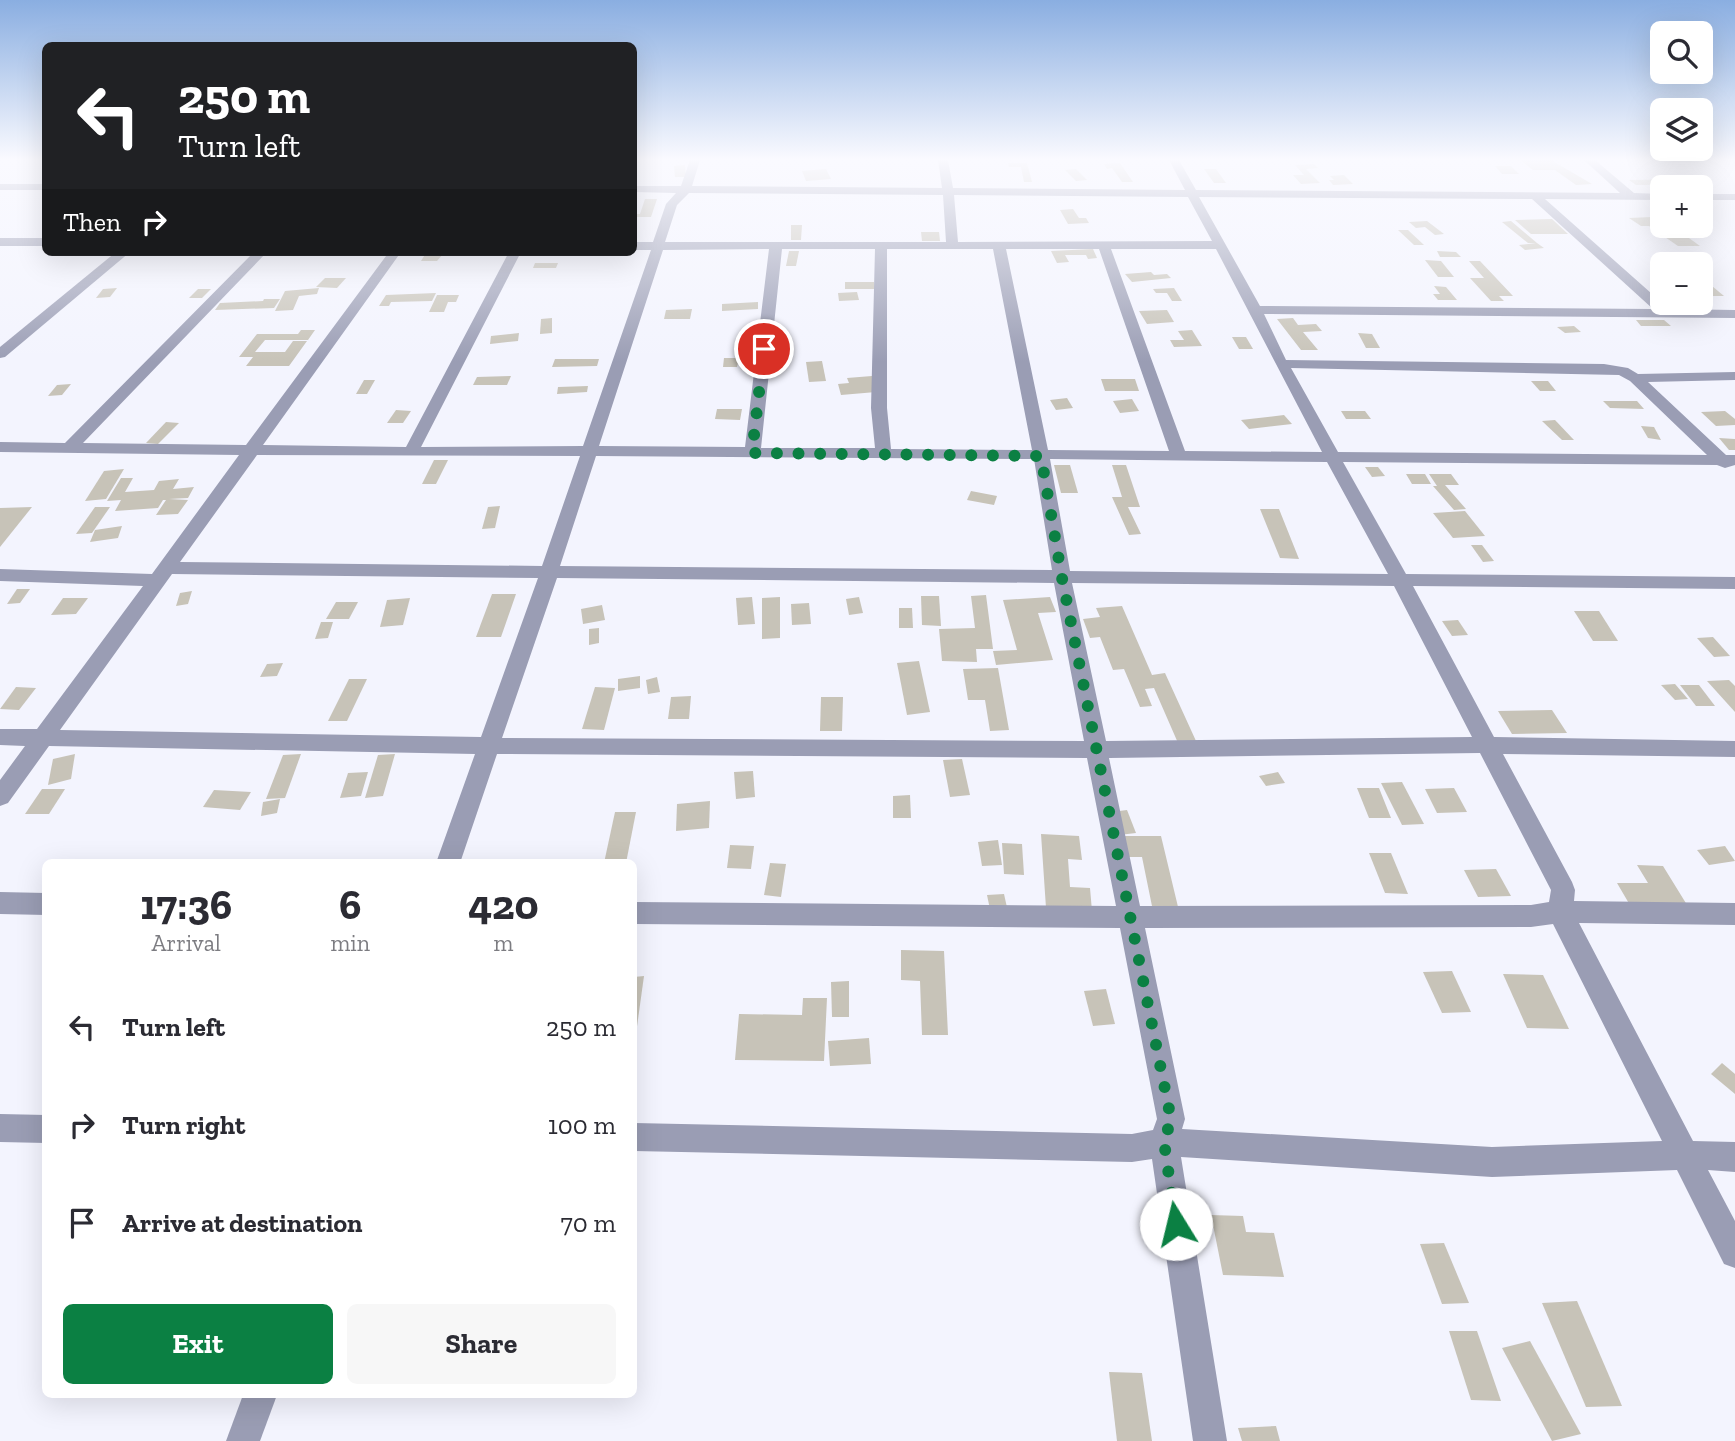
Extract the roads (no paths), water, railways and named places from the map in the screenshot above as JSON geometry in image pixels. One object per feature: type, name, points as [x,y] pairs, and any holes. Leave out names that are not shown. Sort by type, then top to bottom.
[{"type":"street","points":[[449,859],[549,573],[664,227]]},
{"type":"street","points":[[951,227],[952,246]]},
{"type":"street","points":[[1210,227],[1255,310],[1281,365],[1401,581],[1563,890],[1560,912],[1735,1253]]},
{"type":"street","points":[[1570,227],[1650,300]]},
{"type":"street","points":[[0,242],[42,242]]},
{"type":"street","points":[[752,453],[776,245]]},
{"type":"street","points":[[1104,245],[1179,457]]},
{"type":"street","points":[[637,246],[1220,245]]},
{"type":"street","points":[[881,246],[879,408],[883,454]]},
{"type":"street","points":[[999,246],[1041,456],[1062,578],[1171,1119],[1164,1142],[1210,1441]]},
{"type":"street","points":[[0,354],[119,256]]},
{"type":"street","points":[[70,447],[257,256]]},
{"type":"street","points":[[0,797],[392,256]]},
{"type":"street","points":[[411,452],[513,256]]},
{"type":"street","points":[[1255,310],[1650,313]]},
{"type":"street","points":[[1713,313],[1735,314]]},
{"type":"street","points":[[1718,313],[1735,329]]},
{"type":"street","points":[[1281,365],[1604,368],[1623,371],[1635,378],[1729,460],[1735,474]]},
{"type":"street","points":[[1635,378],[1735,376]]},
{"type":"street","points":[[0,447],[1729,460]]},
{"type":"street","points":[[0,575],[549,573],[1735,583]]},
{"type":"street","points":[[0,737],[490,746],[1097,751],[1486,745],[1735,749]]},
{"type":"street","points":[[0,903],[42,904]]},
{"type":"street","points":[[637,913],[1130,917],[1517,916],[1560,912],[1735,914]]},
{"type":"street","points":[[0,1128],[42,1129]]},
{"type":"street","points":[[637,1137],[1132,1148],[1164,1142],[1492,1162],[1684,1155],[1735,1157]]},
{"type":"street","points":[[243,1441],[259,1398]]}]
